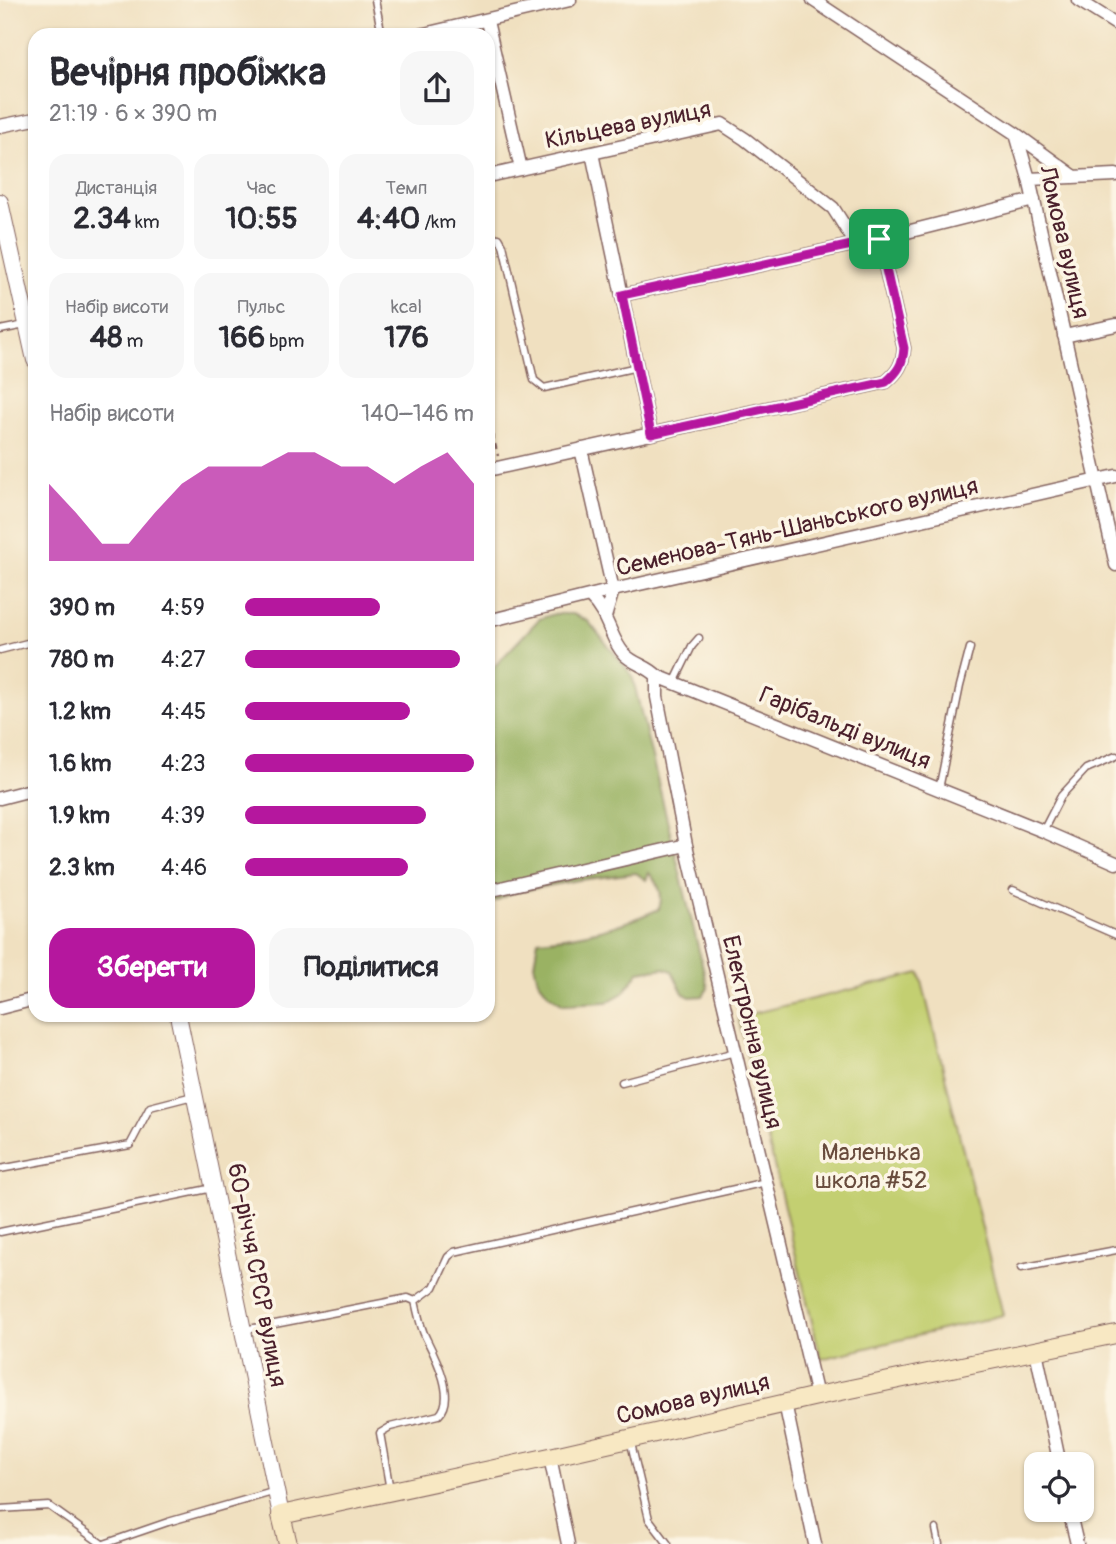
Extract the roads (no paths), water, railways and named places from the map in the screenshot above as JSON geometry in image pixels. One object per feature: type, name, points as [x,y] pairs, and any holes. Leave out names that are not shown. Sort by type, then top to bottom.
[{"type":"main road","name":"Сомова вулиця","points":[[281,1515],[817,1396],[1116,1334]]},
{"type":"main road","name":"60-річчя СРСР вулиця","points":[[281,1515],[288,1544]]},
{"type":"street","points":[[451,28],[570,0]]},
{"type":"street","points":[[813,0],[1016,134],[1075,177]]},
{"type":"street","points":[[1078,0],[1116,24]]},
{"type":"street","points":[[487,20],[489,28]]},
{"type":"street","points":[[495,55],[521,169]]},
{"type":"street","points":[[0,126],[28,120]]},
{"type":"street","name":"Кільцева вулиця","points":[[495,175],[722,124],[834,208],[856,244]]},
{"type":"street","name":"Ломова вулиця","points":[[1016,134],[1034,200],[1116,565]]},
{"type":"street","points":[[593,153],[651,434]]},
{"type":"street","points":[[1029,179],[1116,176]]},
{"type":"street","points":[[622,295],[879,239],[1034,200]]},
{"type":"street","points":[[0,202],[28,332]]},
{"type":"street","points":[[495,468],[886,382],[897,373],[903,361],[904,348],[879,239]]},
{"type":"street","points":[[1064,336],[1116,324]]},
{"type":"street","points":[[581,449],[613,590],[605,617]]},
{"type":"street","name":"Семенова-Тянь-Шаньського вулиця","points":[[495,619],[1116,476]]},
{"type":"street","name":"Гарібальді вулиця","points":[[590,597],[600,607],[625,655],[657,676],[675,681],[1116,863]]},
{"type":"street","name":"Електронна вулиця","points":[[657,676],[657,697],[686,845],[817,1396]]},
{"type":"street","points":[[0,798],[28,791]]},
{"type":"street","points":[[495,889],[686,845]]},
{"type":"street","points":[[0,1008],[28,1001]]},
{"type":"street","name":"60-річчя СРСР вулиця","points":[[179,1022],[281,1515]]},
{"type":"street","points":[[1036,1351],[1057,1452]]},
{"type":"street","points":[[785,1404],[815,1544]]},
{"type":"street","points":[[550,1457],[568,1544]]},
{"type":"street","points":[[1072,1522],[1077,1544]]},
{"type":"lane","points":[[375,0],[381,28]]},
{"type":"lane","points":[[495,238],[499,238],[503,245],[534,380],[544,388],[637,368]]},
{"type":"lane","points":[[0,330],[26,324]]},
{"type":"lane","points":[[675,681],[692,646],[699,638]]},
{"type":"lane","points":[[0,650],[28,643]]},
{"type":"lane","points":[[939,789],[970,648]]},
{"type":"lane","points":[[1043,831],[1060,796],[1086,769],[1116,755]]},
{"type":"lane","points":[[1013,890],[1116,935]]},
{"type":"lane","points":[[622,1083],[736,1052]]},
{"type":"lane","points":[[0,1169],[130,1145],[150,1107],[195,1095]]},
{"type":"lane","points":[[415,1301],[434,1287],[453,1252],[766,1182]]},
{"type":"lane","points":[[0,1232],[215,1188]]},
{"type":"lane","points":[[1021,1268],[1116,1250]]},
{"type":"lane","points":[[242,1331],[408,1298],[415,1301]]},
{"type":"lane","points":[[390,1492],[380,1433],[390,1427],[439,1415],[446,1404],[440,1368],[423,1331],[415,1301]]},
{"type":"lane","points":[[630,1437],[649,1519],[668,1544]]},
{"type":"lane","points":[[0,1509],[49,1506],[103,1544],[276,1491]]},
{"type":"lane","points":[[936,1529],[939,1544]]},
{"type":"park label","name":"Маленька школа #52","points":[[871,1166]]}]
